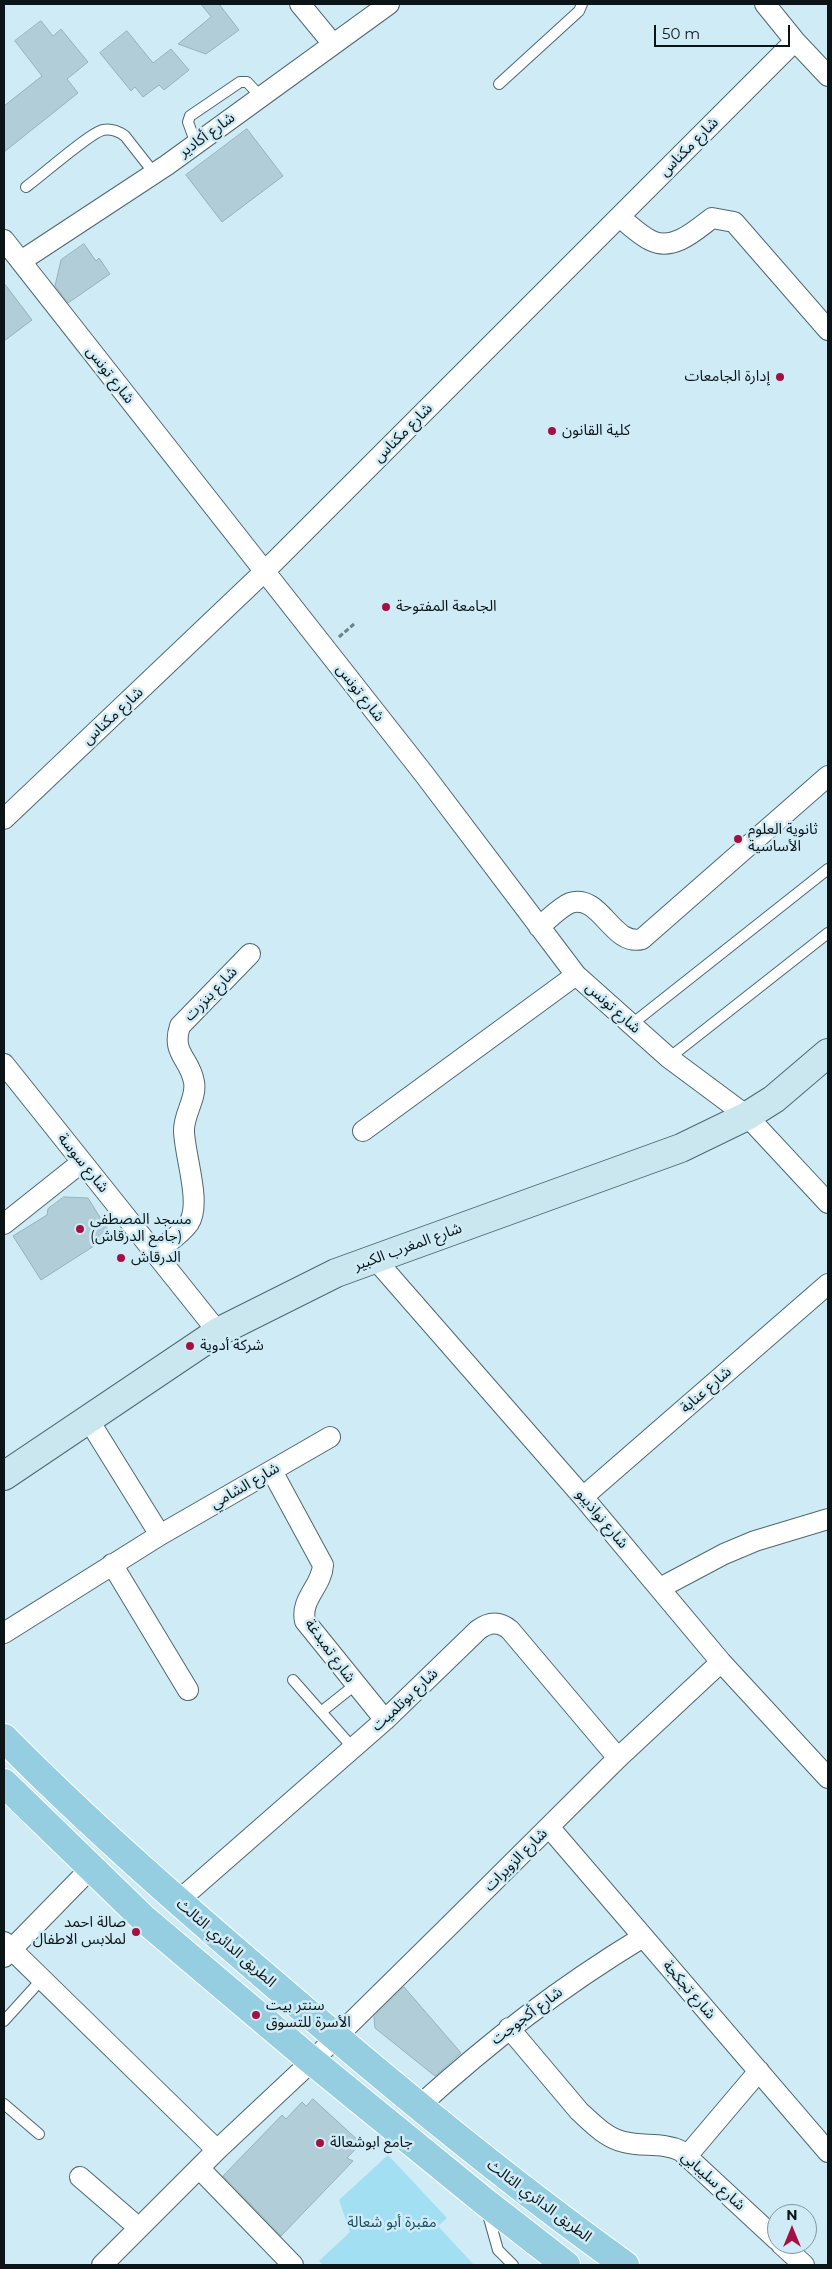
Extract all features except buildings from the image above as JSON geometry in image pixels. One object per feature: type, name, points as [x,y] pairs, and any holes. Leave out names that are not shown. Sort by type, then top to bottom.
[{"type":"main road","name":"الطريق الدائري الثالث","points":[[4,1738],[67,1802],[178,1902],[335,2038],[550,2211],[625,2265]]},
{"type":"main road","points":[[4,1783],[144,1919],[312,2061],[485,2202],[566,2265]]},
{"type":"street","points":[[300,4],[333,44]]},
{"type":"street","name":"شارع أكادير","points":[[21,261],[196,144],[389,4]]},
{"type":"street","points":[[765,4],[795,41],[828,76]]},
{"type":"street","name":"شارع مكناس","points":[[4,819],[264,572],[795,41]]},
{"type":"street","points":[[620,217],[652,241],[665,243],[683,239],[712,218],[734,222],[828,330]]},
{"type":"street","name":"شارع تونس","points":[[4,240],[424,774],[576,975],[669,1058],[747,1116],[828,1202]]},
{"type":"street","points":[[539,927],[569,903],[579,902],[590,905],[625,938],[633,942],[642,939],[828,776]]},
{"type":"street","name":"شارع بنزرت","points":[[155,1253],[188,1225],[194,1208],[184,1131],[185,1116],[195,1088],[192,1073],[180,1053],[176,1039],[180,1026],[250,954]]},
{"type":"street","points":[[362,1131],[576,975]]},
{"type":"street","name":"شارع المغرب الكبير","points":[[4,1476],[218,1332],[336,1273],[681,1148],[747,1116],[774,1099],[828,1054]]},
{"type":"street","name":"شارع سوسة","points":[[4,1064],[218,1332]]},
{"type":"street","points":[[4,1224],[82,1162]]},
{"type":"street","name":"شارع نواذيبو","points":[[375,1259],[583,1497],[721,1662],[828,1778]]},
{"type":"street","name":"شارع عنابة","points":[[583,1497],[828,1284]]},
{"type":"street","points":[[88,1419],[160,1535]]},
{"type":"street","name":"شارع الشامي","points":[[4,1633],[160,1535],[330,1437]]},
{"type":"street","name":"شارع تمبدغة","points":[[272,1470],[323,1565],[320,1578],[305,1604],[303,1612],[305,1621],[384,1720]]},
{"type":"street","points":[[660,1588],[724,1554],[756,1541],[828,1519]]},
{"type":"street","points":[[112,1564],[188,1690]]},
{"type":"street","name":"شارع بوتلميت","points":[[178,1902],[384,1720],[484,1626],[496,1623],[510,1630],[618,1758]]},
{"type":"street","name":"شارع الزويرات","points":[[102,2265],[217,2150],[312,2061],[618,1758],[721,1662]]},
{"type":"street","name":"شارع تجكجة","points":[[549,1827],[828,2152]]},
{"type":"street","points":[[91,1868],[6,1950],[42,1979],[217,2150]]},
{"type":"street","name":"شارع أكجوجت","points":[[419,2106],[509,2028],[592,1968],[643,1937]]},
{"type":"street","name":"شارع سليبابي","points":[[509,2028],[579,2111],[606,2134],[624,2142],[676,2148],[767,2231]]},
{"type":"street","points":[[687,2156],[758,2071]]},
{"type":"street","points":[[200,2168],[293,2265]]},
{"type":"street","points":[[80,2177],[139,2228]]},
{"type":"street","points":[[792,2254],[804,2265]]},
{"type":"lane","points":[[500,84],[579,11],[582,4]]},
{"type":"lane","points":[[26,187],[88,139],[103,130],[120,132],[126,136],[154,173]]},
{"type":"lane","points":[[632,1024],[828,869]]},
{"type":"lane","points":[[669,1058],[828,933]]},
{"type":"lane","points":[[293,1680],[352,1748]]},
{"type":"lane","points":[[321,1712],[355,1685]]},
{"type":"lane","points":[[4,2021],[42,1979]]},
{"type":"lane","points":[[4,2104],[40,2134]]},
{"type":"lane","points":[[485,2202],[498,2250],[513,2265]]},
{"type":"green space","name":"مقبرة أبو شعالة","points":[[388,2155],[447,2218],[438,2226],[474,2265],[323,2265],[319,2261],[350,2232],[339,2200]]},
{"type":"place","name":"إدارة الجامعات","points":[[780,377]]},
{"type":"place","name":"كلية القانون","points":[[552,431]]},
{"type":"place","name":"الجامعة المفتوحة","points":[[386,607]]},
{"type":"place","name":"ثانوية العلوم الأساسية","points":[[738,839]]},
{"type":"place","name":"مسجد المصطفى (جامع الدرقاش)","points":[[80,1229]]},
{"type":"place","name":"الدرقاش","points":[[121,1258]]},
{"type":"place","name":"شركة أدوية","points":[[190,1346]]},
{"type":"place","name":"صالة احمد لملابس الاطفال","points":[[136,1932]]},
{"type":"place","name":"سنتر بيت الأسرة للتسوق","points":[[256,2015]]},
{"type":"place","name":"جامع ابوشعالة","points":[[320,2143]]}]
